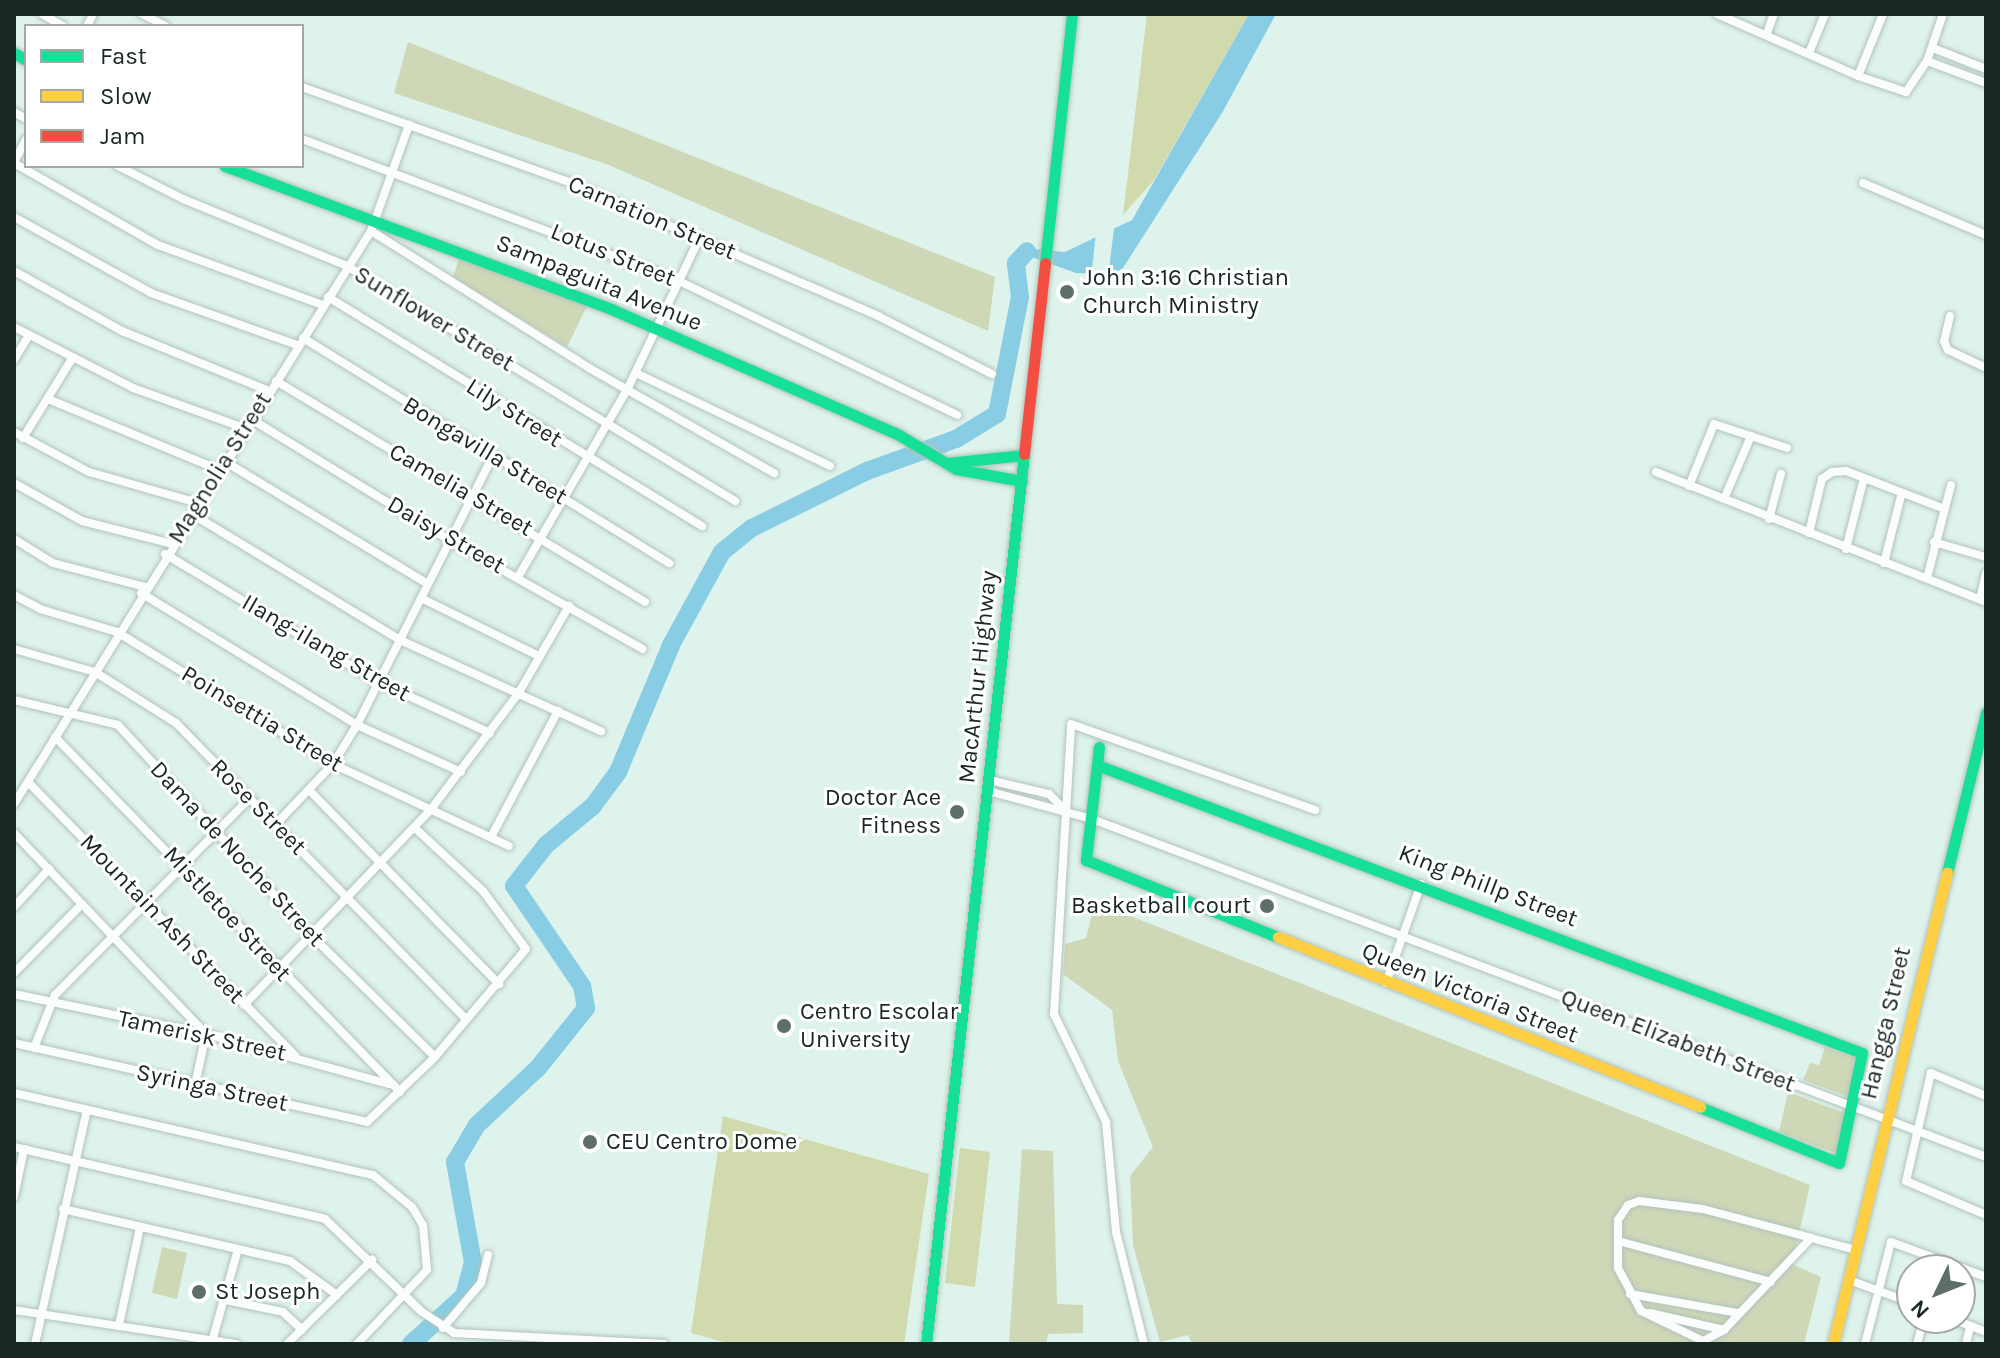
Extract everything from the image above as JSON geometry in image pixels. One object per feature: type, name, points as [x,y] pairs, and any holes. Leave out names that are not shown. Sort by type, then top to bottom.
[{"type":"main road","name":"MacArthur Highway","points":[[926,1344],[1072,14]]},
{"type":"main road","name":"Sampaguita Avenue","points":[[230,168],[373,226],[522,272],[658,329],[916,445],[943,462],[979,477],[1022,481]]},
{"type":"main road","points":[[943,462],[1024,455]]},
{"type":"main road","name":"Hangga Street","points":[[1833,1344],[1986,713]]},
{"type":"main road","points":[[1092,819],[1099,747]]},
{"type":"main road","name":"King Phillp Street","points":[[1097,765],[1421,884],[1862,1053],[1852,1106]]},
{"type":"main road","name":"Queen Victoria Street","points":[[1092,819],[1086,860],[1839,1163],[1852,1106]]},
{"type":"street","points":[[42,14],[60,24]]},
{"type":"street","points":[[142,14],[162,24]]},
{"type":"street","points":[[1720,14],[1858,76],[1906,92],[1927,61],[1943,14]]},
{"type":"street","points":[[1767,33],[1774,14]]},
{"type":"street","points":[[1809,53],[1825,14]]},
{"type":"street","points":[[1858,76],[1883,14]]},
{"type":"street","points":[[1933,48],[1986,69]]},
{"type":"street","points":[[1927,61],[1986,83]]},
{"type":"street","name":"Carnation Street","points":[[304,88],[571,183],[700,237],[992,374]]},
{"type":"street","name":"Magnolia Street","points":[[14,804],[165,554],[373,226],[409,125]]},
{"type":"street","name":"Lotus Street","points":[[304,140],[679,281],[957,415]]},
{"type":"street","points":[[14,162],[24,143]]},
{"type":"street","name":"Lily Street","points":[[24,168],[158,245],[326,301],[702,526]]},
{"type":"street","name":"Sunflower Street","points":[[122,168],[183,199],[347,266],[735,501]]},
{"type":"street","points":[[1863,183],[1986,235]]},
{"type":"street","name":"Bongavilla Street","points":[[14,217],[151,293],[300,341],[669,563]]},
{"type":"street","points":[[373,226],[628,388],[774,473]]},
{"type":"street","points":[[518,577],[628,388],[700,237]]},
{"type":"street","points":[[14,271],[122,331],[269,391]]},
{"type":"street","points":[[1950,316],[1944,341],[1948,350],[1986,368]]},
{"type":"street","points":[[14,327],[133,388],[244,428]]},
{"type":"street","points":[[14,360],[29,335]]},
{"type":"street","points":[[23,438],[73,357]]},
{"type":"street","points":[[636,373],[830,466]]},
{"type":"street","name":"Camelia Street","points":[[276,381],[542,537],[645,602]]},
{"type":"street","points":[[48,399],[219,470]]},
{"type":"street","name":"Daisy Street","points":[[251,419],[451,541],[643,649]]},
{"type":"street","points":[[1689,486],[1714,424],[1787,448]]},
{"type":"street","points":[[14,432],[89,472],[198,503]]},
{"type":"street","points":[[1724,499],[1751,436]]},
{"type":"street","points":[[276,824],[333,764],[357,725],[475,498],[493,456]]},
{"type":"street","points":[[224,461],[428,584]]},
{"type":"street","points":[[1809,533],[1826,474],[1846,471],[1901,496],[1942,508]]},
{"type":"street","points":[[1656,472],[1769,519],[1983,600],[1986,574]]},
{"type":"street","points":[[1769,519],[1781,474]]},
{"type":"street","points":[[1846,549],[1864,478]]},
{"type":"street","points":[[14,483],[82,521],[172,544]]},
{"type":"street","points":[[1927,578],[1942,508],[1951,485]]},
{"type":"street","points":[[1884,563],[1901,496]]},
{"type":"street","points":[[192,514],[400,640],[601,731]]},
{"type":"street","points":[[14,539],[53,563],[143,590],[357,725],[461,772]]},
{"type":"street","points":[[1934,542],[1986,557]]},
{"type":"street","name":"Ilang-ilang Street","points":[[165,554],[378,682],[490,733]]},
{"type":"street","name":"Poinsettia Street","points":[[14,595],[40,609],[117,632],[333,764],[509,846]]},
{"type":"street","points":[[421,598],[539,656]]},
{"type":"street","points":[[244,1005],[380,868],[432,808],[518,694],[569,606]]},
{"type":"street","name":"Rose Street","points":[[14,649],[95,672],[176,723],[466,1019]]},
{"type":"street","name":"Dama de Noche Street","points":[[14,700],[118,725],[313,937],[435,1057]]},
{"type":"street","points":[[491,837],[558,711]]},
{"type":"street","points":[[1144,1344],[1116,1232],[1106,1122],[1054,1014],[1066,811],[1075,722],[1315,810]]},
{"type":"street","name":"Mistletoe Street","points":[[55,737],[400,1092]]},
{"type":"street","name":"Mountain Ash Street","points":[[28,782],[146,899],[295,1057]]},
{"type":"street","name":"Queen Elizabeth Street","points":[[989,786],[1025,786],[1055,797],[1066,811]]},
{"type":"street","name":"Queen Elizabeth Street","points":[[989,786],[1023,800],[1092,819],[1920,1129],[1986,1157]]},
{"type":"street","points":[[1023,800],[1025,786]]},
{"type":"street","points":[[309,790],[380,868],[499,984]]},
{"type":"street","points":[[34,1048],[48,1004],[113,932],[249,799]]},
{"type":"street","points":[[400,1092],[435,1057],[522,957],[524,944],[483,891],[415,828]]},
{"type":"street","points":[[14,833],[113,932],[206,1034],[195,1085]]},
{"type":"street","points":[[15,905],[49,869]]},
{"type":"street","points":[[1386,983],[1421,884]]},
{"type":"street","points":[[14,973],[82,904]]},
{"type":"street","name":"Tamerisk Street","points":[[14,994],[48,1004],[206,1034],[390,1084]]},
{"type":"street","name":"Syringa Street","points":[[14,1043],[367,1122],[400,1092]]},
{"type":"street","points":[[1986,1096],[1931,1073],[1906,1181],[1986,1215]]},
{"type":"street","points":[[14,1093],[373,1175],[412,1207],[428,1253],[427,1270],[408,1296],[357,1344]]},
{"type":"street","points":[[35,1344],[87,1110]]},
{"type":"street","points":[[14,1197],[19,1148],[314,1214],[372,1260],[422,1312],[442,1327],[664,1344]]},
{"type":"street","points":[[1811,1238],[1724,1330],[1703,1341],[1641,1311],[1618,1268],[1618,1220],[1628,1205],[1639,1201],[1703,1209],[1856,1250]]},
{"type":"street","points":[[63,1209],[238,1249],[304,1268],[337,1295]]},
{"type":"street","points":[[119,1325],[140,1227]]},
{"type":"street","points":[[1618,1241],[1771,1282]]},
{"type":"street","points":[[1865,1344],[1891,1242],[1986,1277]]},
{"type":"street","points":[[213,1338],[238,1249]]},
{"type":"street","points":[[442,1327],[481,1283],[488,1255]]},
{"type":"street","points":[[287,1344],[372,1260]]},
{"type":"street","points":[[1849,1280],[1896,1297]]},
{"type":"street","points":[[1630,1294],[1738,1313]]},
{"type":"street","points":[[226,1300],[283,1312],[302,1330]]},
{"type":"street","points":[[14,1310],[213,1338],[236,1344]]},
{"type":"street","points":[[1641,1311],[1724,1330]]},
{"type":"green space","points":[[1147,14],[1249,14],[1154,180],[1123,215]]},
{"type":"green space","points":[[408,42],[995,277],[988,331],[609,165],[394,93]]},
{"type":"green space","points":[[459,259],[587,306],[567,347],[453,277]]},
{"type":"green space","points":[[1095,902],[1810,1185],[1792,1264],[1821,1277],[1804,1344],[1192,1344],[1188,1335],[1160,1342],[1133,1245],[1130,1176],[1153,1147],[1118,1061],[1112,1010],[1063,974],[1065,944],[1086,938]]},
{"type":"green space","points":[[1825,1047],[1858,1059],[1849,1097],[1803,1080],[1810,1063],[1819,1065]]},
{"type":"green space","points":[[1788,1092],[1847,1114],[1836,1153],[1779,1132]]},
{"type":"green space","points":[[723,1116],[929,1174],[904,1344],[731,1344],[691,1333]]},
{"type":"green space","points":[[960,1148],[990,1152],[975,1287],[945,1283]]},
{"type":"green space","points":[[1022,1149],[1053,1151],[1057,1304],[1083,1305],[1083,1333],[1048,1334],[1046,1344],[1009,1344]]},
{"type":"green space","points":[[162,1247],[187,1253],[177,1299],[152,1293]]},
{"type":"water","points":[[1249,14],[1276,14],[1222,113],[1123,268],[1113,274],[1076,273],[1029,256],[1019,270],[1011,269],[1022,248],[1065,252],[1132,220]]},
{"type":"pier","points":[[1114,228],[1108,278],[1091,278],[1096,233]]},
{"type":"waterway","points":[[411,1344],[464,1296],[473,1263],[455,1162],[477,1125],[538,1068],[586,1008],[582,986],[514,886],[546,845],[593,806],[618,772],[671,645],[722,552],[752,528],[867,471],[956,439],[997,414],[1020,297],[1016,263],[1027,251]]},
{"type":"traffic: fast","points":[[1045,263],[1072,14]]},
{"type":"traffic: fast","points":[[14,53],[24,59]]},
{"type":"traffic: fast","points":[[230,168],[611,309],[899,435],[956,469],[1022,481]]},
{"type":"traffic: fast","points":[[926,1344],[1024,454]]},
{"type":"traffic: fast","points":[[947,463],[1024,455]]},
{"type":"traffic: fast","points":[[1947,873],[1986,713]]},
{"type":"traffic: fast","points":[[1099,747],[1086,860],[1278,937]]},
{"type":"traffic: fast","points":[[1097,765],[1862,1053],[1839,1163],[1700,1107]]},
{"type":"traffic: slow","points":[[1833,1344],[1947,873]]},
{"type":"traffic: slow","points":[[1278,937],[1700,1107]]},
{"type":"traffic: jam","points":[[1024,454],[1045,263]]},
{"type":"place","name":"John 3:16 Christian Church Ministry","points":[[1067,292]]},
{"type":"place","name":"Doctor Ace Fitness","points":[[957,812]]},
{"type":"place","name":"Basketball court","points":[[1267,906]]},
{"type":"place","name":"Centro Escolar University","points":[[784,1026]]},
{"type":"place","name":"CEU Centro Dome","points":[[590,1142]]},
{"type":"place","name":"St Joseph","points":[[199,1292]]}]
